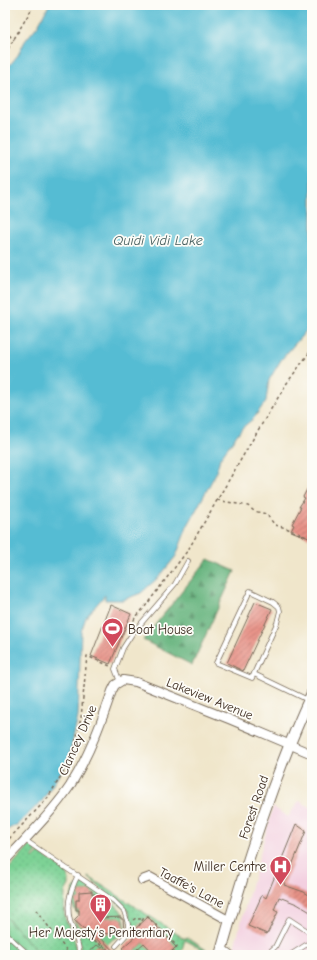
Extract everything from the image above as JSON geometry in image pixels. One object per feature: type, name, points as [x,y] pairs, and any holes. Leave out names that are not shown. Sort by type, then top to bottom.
[{"type":"street","name":"Lakeview Avenue","points":[[120,682],[123,680],[136,682],[312,754]]},
{"type":"street","name":"Clancey Drive","points":[[5,860],[53,808],[70,786],[96,734],[112,690],[115,685],[120,682]]},
{"type":"street","name":"Forest Road","points":[[221,951],[267,802],[289,744],[310,697]]},
{"type":"street","name":"Taaffe's Lane","points":[[142,880],[150,877],[230,921]]},
{"type":"lane","points":[[120,682],[115,669],[123,648],[132,634],[175,584],[188,561]]},
{"type":"lane","points":[[250,591],[273,602],[279,607],[280,611],[277,622],[254,674],[252,678],[216,663],[250,591]]},
{"type":"lane","points":[[254,674],[310,697]]},
{"type":"lane","points":[[24,839],[78,875],[114,901],[124,911],[129,929],[127,935],[116,946]]},
{"type":"lane","points":[[78,875],[68,898],[67,907],[69,919],[77,938],[79,955]]},
{"type":"lane","points":[[266,955],[275,947],[289,919],[312,934]]},
{"type":"lane","points":[[5,933],[29,955]]},
{"type":"lane","points":[[290,955],[312,941]]},
{"type":"lane","points":[[221,951],[234,955]]},
{"type":"path","points":[[5,54],[34,5]]},
{"type":"path","points":[[9,35],[14,40]]},
{"type":"path","points":[[217,500],[248,506],[254,511],[266,514],[275,525],[310,538]]},
{"type":"path","points":[[36,910],[70,955]]},
{"type":"path","points":[[128,924],[136,918],[148,917],[177,946],[170,955]]},
{"type":"path","points":[[139,926],[143,918]]},
{"type":"path","points":[[77,938],[98,942],[102,947]]},
{"type":"path","points":[[138,948],[148,955]]},
{"type":"shaded area","name":"Miller Centre","points":[[299,801],[312,808],[312,955],[232,955],[273,807],[288,817]]},
{"type":"green space","points":[[208,559],[235,571],[192,665],[143,640]]},
{"type":"green space","points":[[30,845],[38,851],[32,858],[33,859],[39,853],[67,873],[69,885],[65,892],[64,911],[65,918],[75,942],[76,955],[44,955],[39,948],[36,950],[5,916],[5,873]]},
{"type":"green space","points":[[89,877],[185,939],[186,937],[208,951],[207,952],[185,940],[180,955],[168,955],[176,947],[148,918],[133,931],[128,910]]},
{"type":"green space","points":[[83,883],[91,886],[109,899],[119,908],[123,916],[125,933],[113,939],[107,945],[99,936],[101,934],[124,932],[123,919],[120,917],[101,918],[96,913],[95,895],[92,894],[92,891],[79,892],[79,900],[76,900],[76,910],[79,910],[79,915],[73,907],[71,898],[74,889]]},
{"type":"green space","points":[[5,916],[36,950],[40,955],[5,955]]},
{"type":"green space","points":[[74,920],[105,947],[101,948],[97,945],[86,955],[80,955],[80,944]]},
{"type":"green space","points":[[144,943],[155,955],[130,955]]},
{"type":"water","name":"Quidi Vidi Lake","points":[[49,5],[312,5],[312,324],[281,360],[269,380],[266,401],[254,418],[242,428],[220,458],[216,473],[187,527],[176,556],[160,576],[141,593],[123,600],[105,600],[105,595],[86,617],[81,632],[78,717],[68,761],[42,801],[18,824],[5,831],[5,71],[18,55],[25,41],[38,25]]},
{"type":"building","points":[[312,480],[312,532],[309,538],[291,531],[294,525],[292,524],[301,507],[299,507],[305,498],[303,497]]},
{"type":"building","points":[[255,602],[272,609],[243,671],[227,663]]},
{"type":"building","points":[[111,605],[131,614],[110,664],[91,656]]},
{"type":"building","points":[[296,824],[306,831],[284,885],[304,892],[312,897],[312,913],[297,904],[279,897],[274,910],[278,912],[267,934],[248,926],[262,895],[266,898]]},
{"type":"building","name":"Her Majesty’s Penitentiary","points":[[92,891],[92,894],[95,894],[96,913],[101,918],[121,917],[121,919],[123,919],[124,932],[101,934],[99,936],[117,955],[113,955],[107,948],[103,951],[105,953],[102,955],[86,955],[97,945],[101,948],[105,947],[74,920],[79,915],[79,910],[76,910],[76,900],[79,900],[79,892]]},
{"type":"building","name":"Her Majesty’s Penitentiary","points":[[148,917],[176,947],[168,955],[155,955],[144,943],[128,955],[122,948],[137,935],[133,931]]},
{"type":"place","name":"Boat House","points":[[112,648]]},
{"type":"place","name":"Miller Centre","points":[[281,886]]},
{"type":"place","name":"Her Majesty’s Penitentiary","points":[[101,924]]}]
